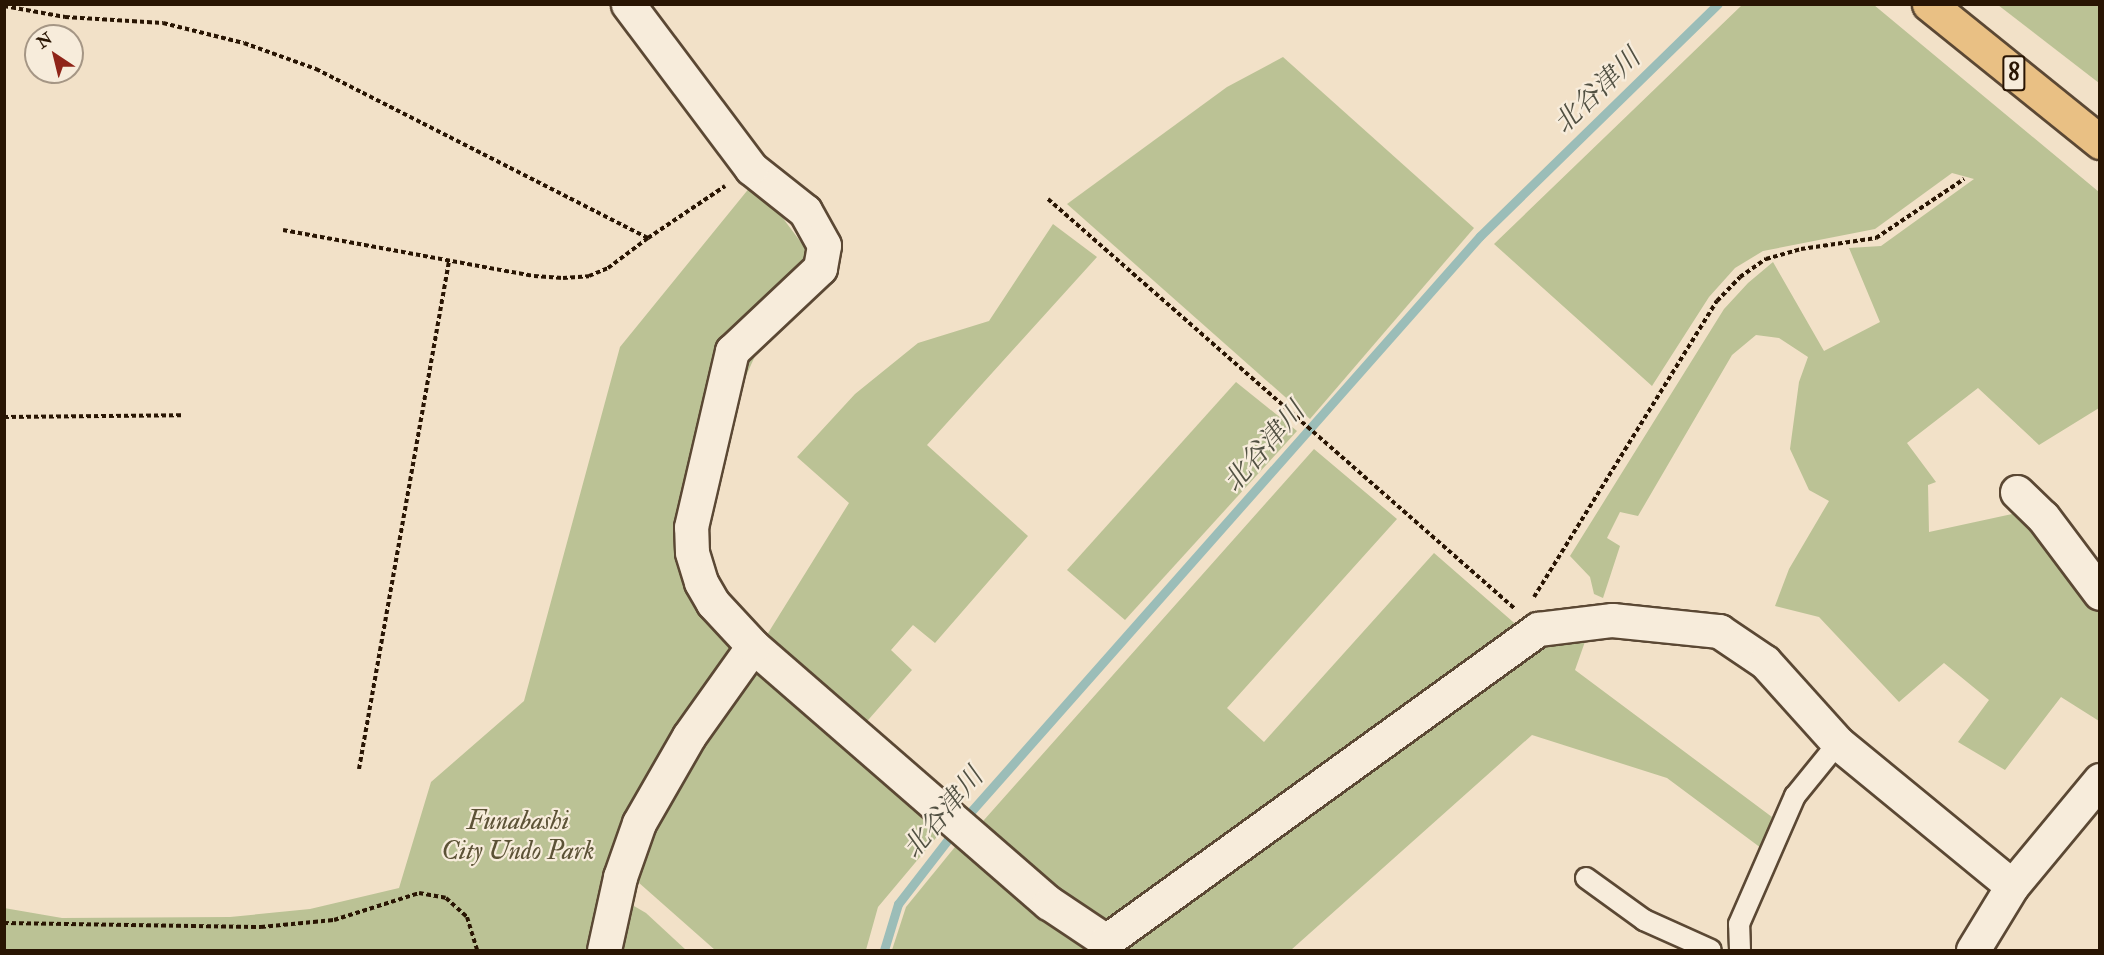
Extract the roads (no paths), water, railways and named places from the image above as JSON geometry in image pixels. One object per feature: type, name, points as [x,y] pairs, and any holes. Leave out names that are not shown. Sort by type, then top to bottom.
[{"type":"main road","name":"8","points":[[1929,4],[2100,142]]},
{"type":"street","points":[[628,4],[751,168],[806,211],[824,245],[820,268],[732,351],[692,527],[692,552],[701,582],[713,603],[753,646],[1049,903],[1106,941],[1538,629],[1612,620],[1719,631],[1743,644],[1765,662],[1838,743],[2012,886]]},
{"type":"street","points":[[2017,492],[2043,517],[2100,592]]},
{"type":"street","points":[[604,951],[620,877],[639,822],[689,736],[753,646]]},
{"type":"street","points":[[1973,951],[2012,886],[2100,780]]},
{"type":"lane","points":[[1740,951],[1739,924],[1795,796],[1838,743]]},
{"type":"lane","points":[[1586,878],[1644,920],[1711,951]]},
{"type":"waterway","name":"北谷津川","points":[[884,950],[898,904],[959,825],[1480,236],[1718,4]]},
{"type":"park label","name":"Funabashi City Undo Park","points":[[518,837]]}]
